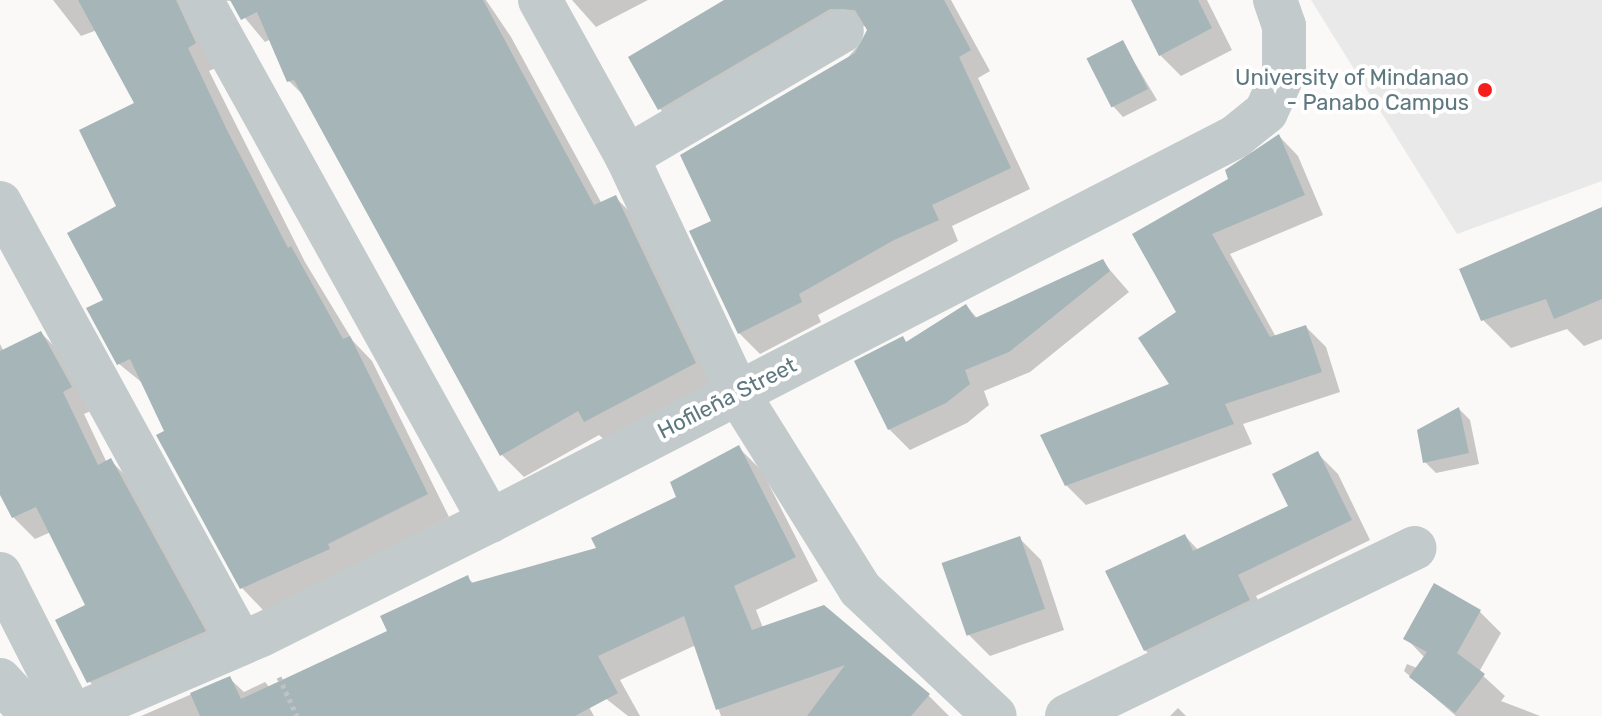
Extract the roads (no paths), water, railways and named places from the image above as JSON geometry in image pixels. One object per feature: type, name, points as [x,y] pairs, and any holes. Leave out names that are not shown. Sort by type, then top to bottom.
[{"type":"street","points":[[201,0],[490,521]]},
{"type":"street","points":[[540,0],[627,157],[737,392],[860,589],[995,716]]},
{"type":"street","name":"Hofileña Street","points":[[72,716],[241,643],[490,521],[1235,137],[1266,112],[1284,72],[1284,26],[1275,0]]},
{"type":"street","points":[[627,157],[842,31]]},
{"type":"street","points":[[0,203],[241,643]]},
{"type":"street","points":[[1067,716],[1415,548]]},
{"type":"street","points":[[0,574],[72,716]]},
{"type":"street","points":[[0,680],[33,716]]},
{"type":"place","name":"University of Mindanao - Panabo Campus","points":[[1485,90]]}]
